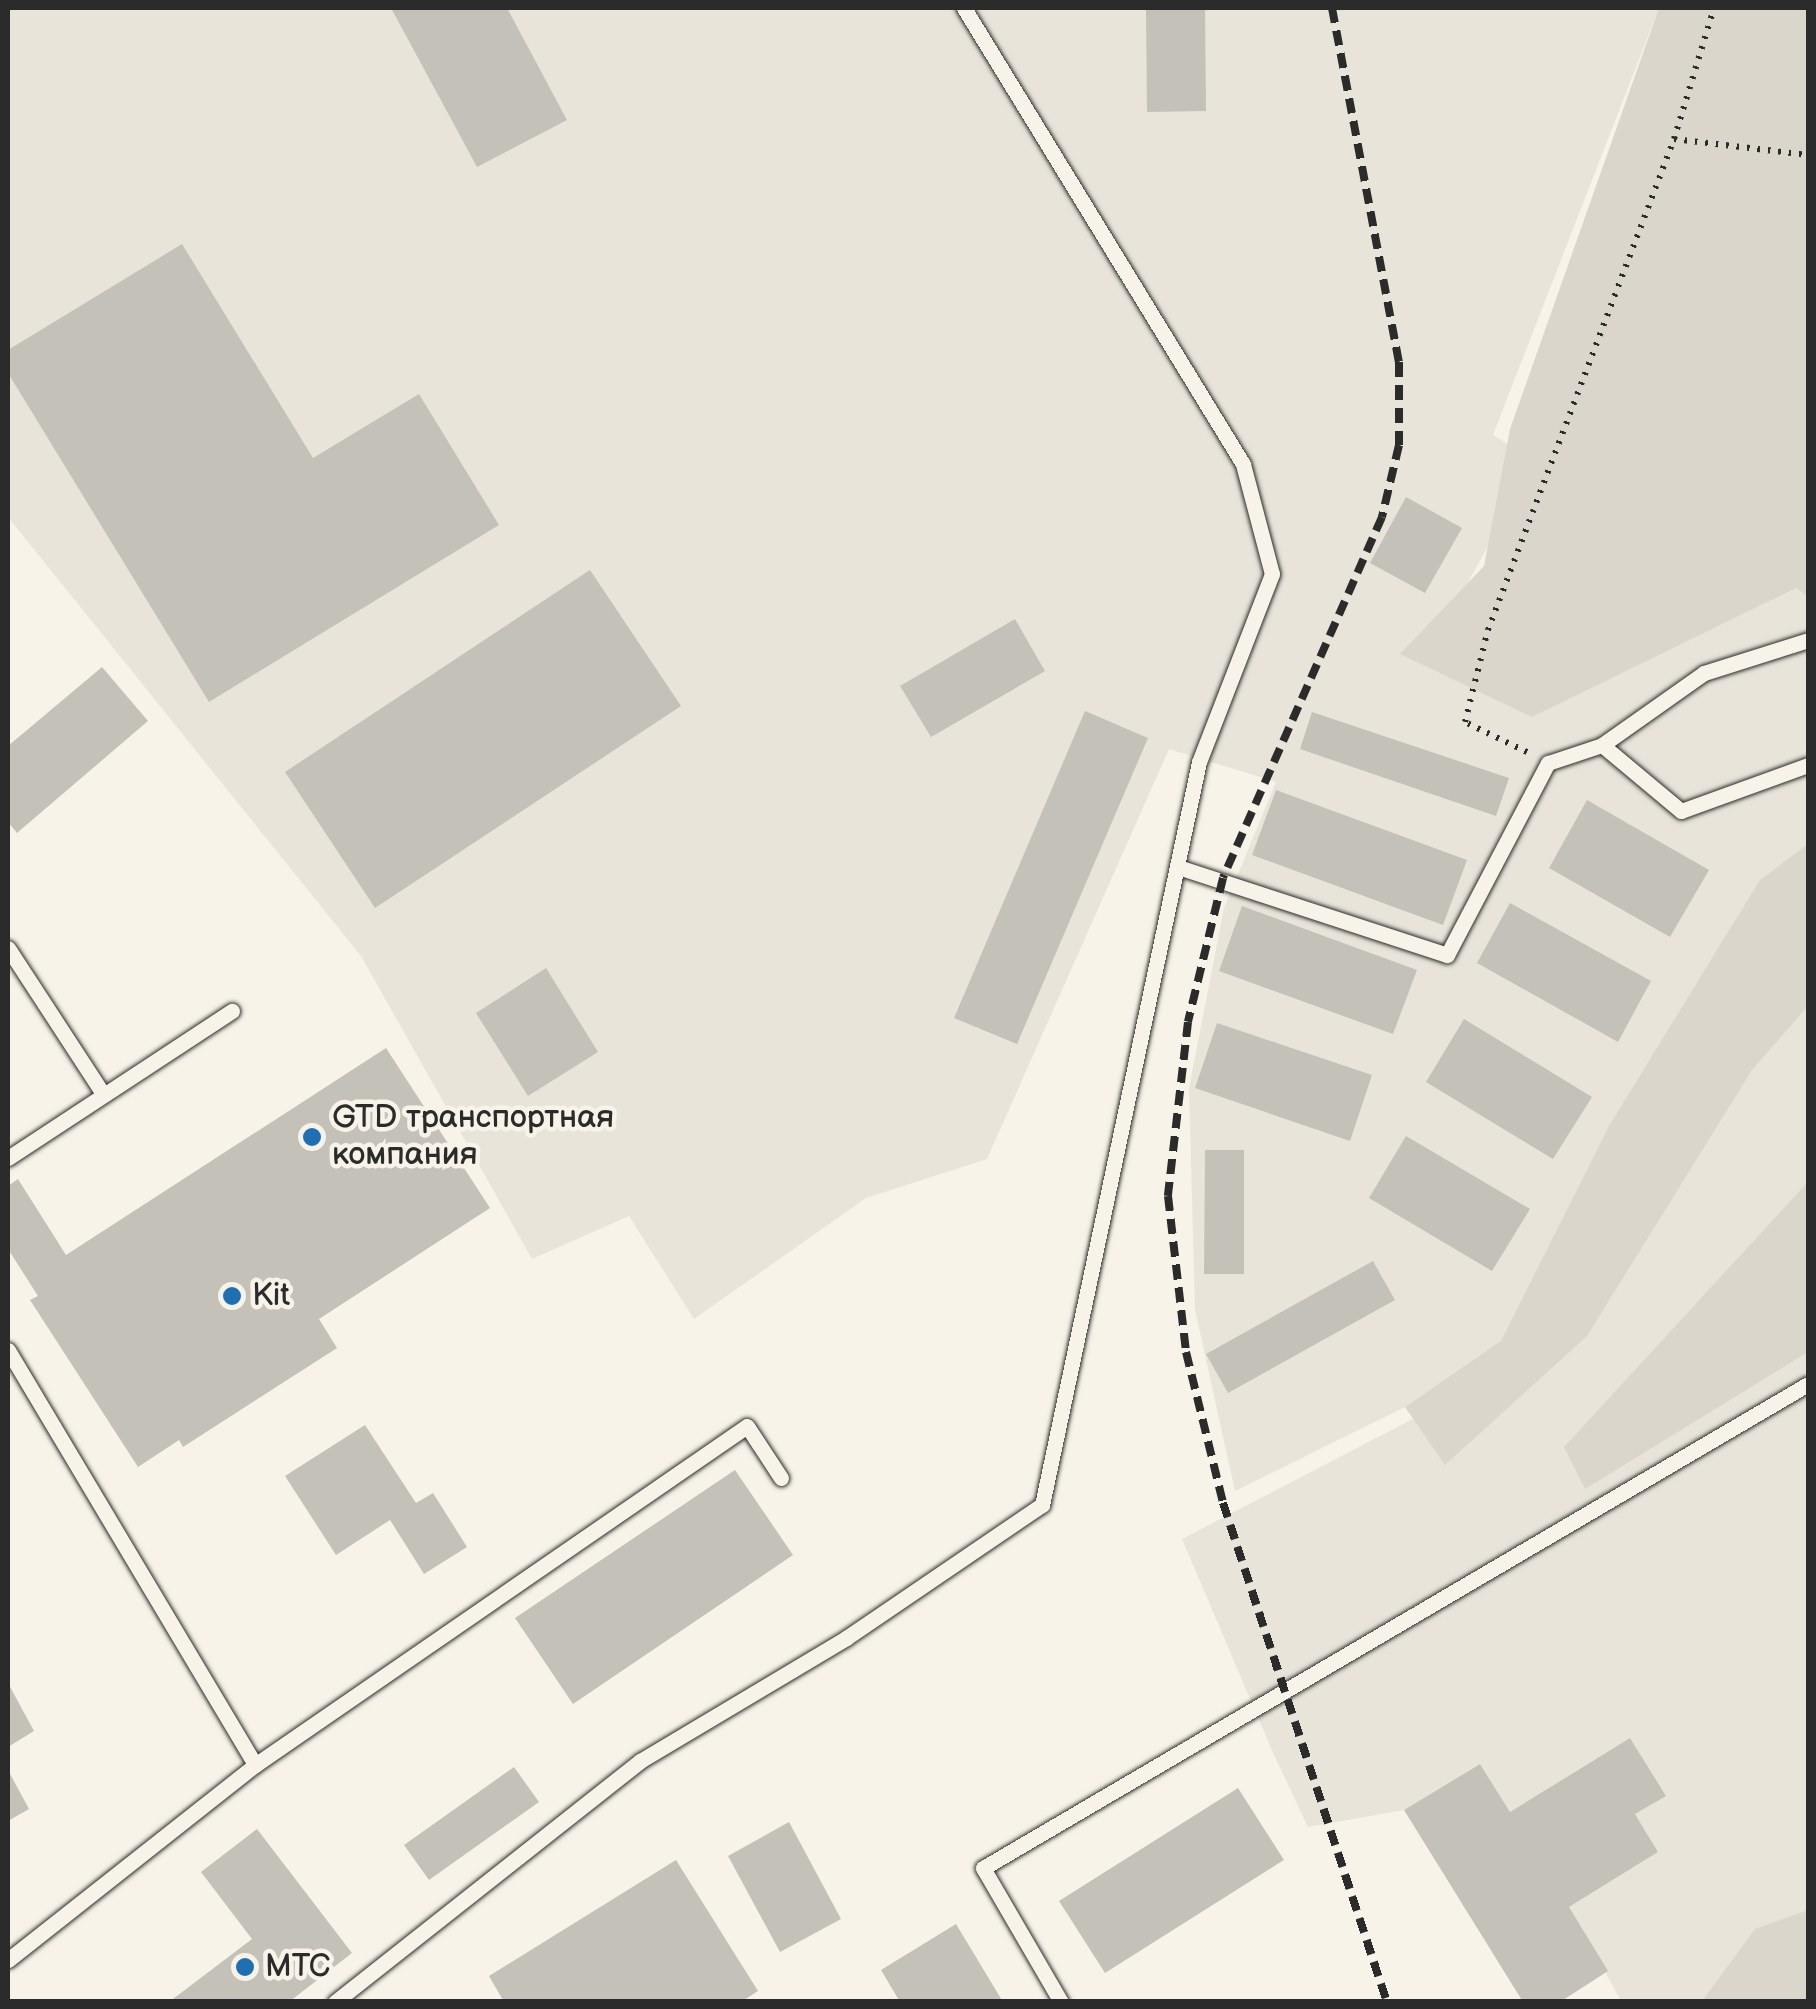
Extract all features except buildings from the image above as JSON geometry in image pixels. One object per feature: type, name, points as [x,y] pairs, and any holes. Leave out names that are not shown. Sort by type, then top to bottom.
[{"type":"lane","points":[[335,2002],[640,1761],[846,1638],[1042,1505],[1199,762],[1272,574],[1244,464],[964,8]]},
{"type":"lane","points":[[1178,866],[1447,955],[1548,763],[1602,745],[1704,673],[1808,640]]},
{"type":"lane","points":[[1602,745],[1681,811],[1808,765]]},
{"type":"lane","points":[[8,948],[103,1094]]},
{"type":"lane","points":[[8,1158],[232,1010]]},
{"type":"lane","points":[[8,1350],[255,1765]]},
{"type":"lane","points":[[1061,2002],[983,1868],[1808,1384]]},
{"type":"lane","points":[[8,1960],[255,1765],[746,1426],[780,1478]]},
{"type":"path","points":[[1548,763],[1466,722],[1512,567],[1674,139],[1714,8]]},
{"type":"path","points":[[1674,139],[1808,155]]},
{"type":"shaded area","points":[[8,8],[1659,8],[1493,435],[1535,461],[1423,664],[1796,588],[1808,597],[1808,2001],[1621,2001],[1569,1907],[1658,1852],[1635,1814],[1665,1795],[1630,1738],[1510,1812],[1480,1764],[1404,1810],[1308,1827],[1274,1755],[1182,1539],[1430,1410],[1495,1347],[1405,1407],[1235,1491],[1195,1310],[1189,1088],[1224,908],[1276,782],[1169,749],[987,1159],[866,1198],[694,1319],[629,1216],[532,1259],[361,956],[8,517]]},
{"type":"shaded area","points":[[1659,8],[1808,8],[1808,597],[1796,588],[1532,717],[1400,654],[1484,566],[1510,429]]},
{"type":"shaded area","points":[[1808,844],[1808,1006],[1752,1070],[1587,1336],[1445,1465],[1405,1407],[1501,1341],[1609,1126],[1760,880]]},
{"type":"shaded area","points":[[1806,1184],[1808,1352],[1585,1489],[1564,1447]]},
{"type":"shaded area","points":[[1808,1910],[1808,2001],[1702,2001],[1755,1929]]},
{"type":"railway","points":[[1332,8],[1399,362],[1399,445],[1382,517],[1223,878],[1188,1022],[1168,1196],[1186,1352],[1223,1503],[1387,2002]]},
{"type":"place","name":"GTD транспортная компания","points":[[312,1137]]},
{"type":"place","name":"Kit","points":[[232,1296]]},
{"type":"place","name":"МТС","points":[[245,1967]]}]
